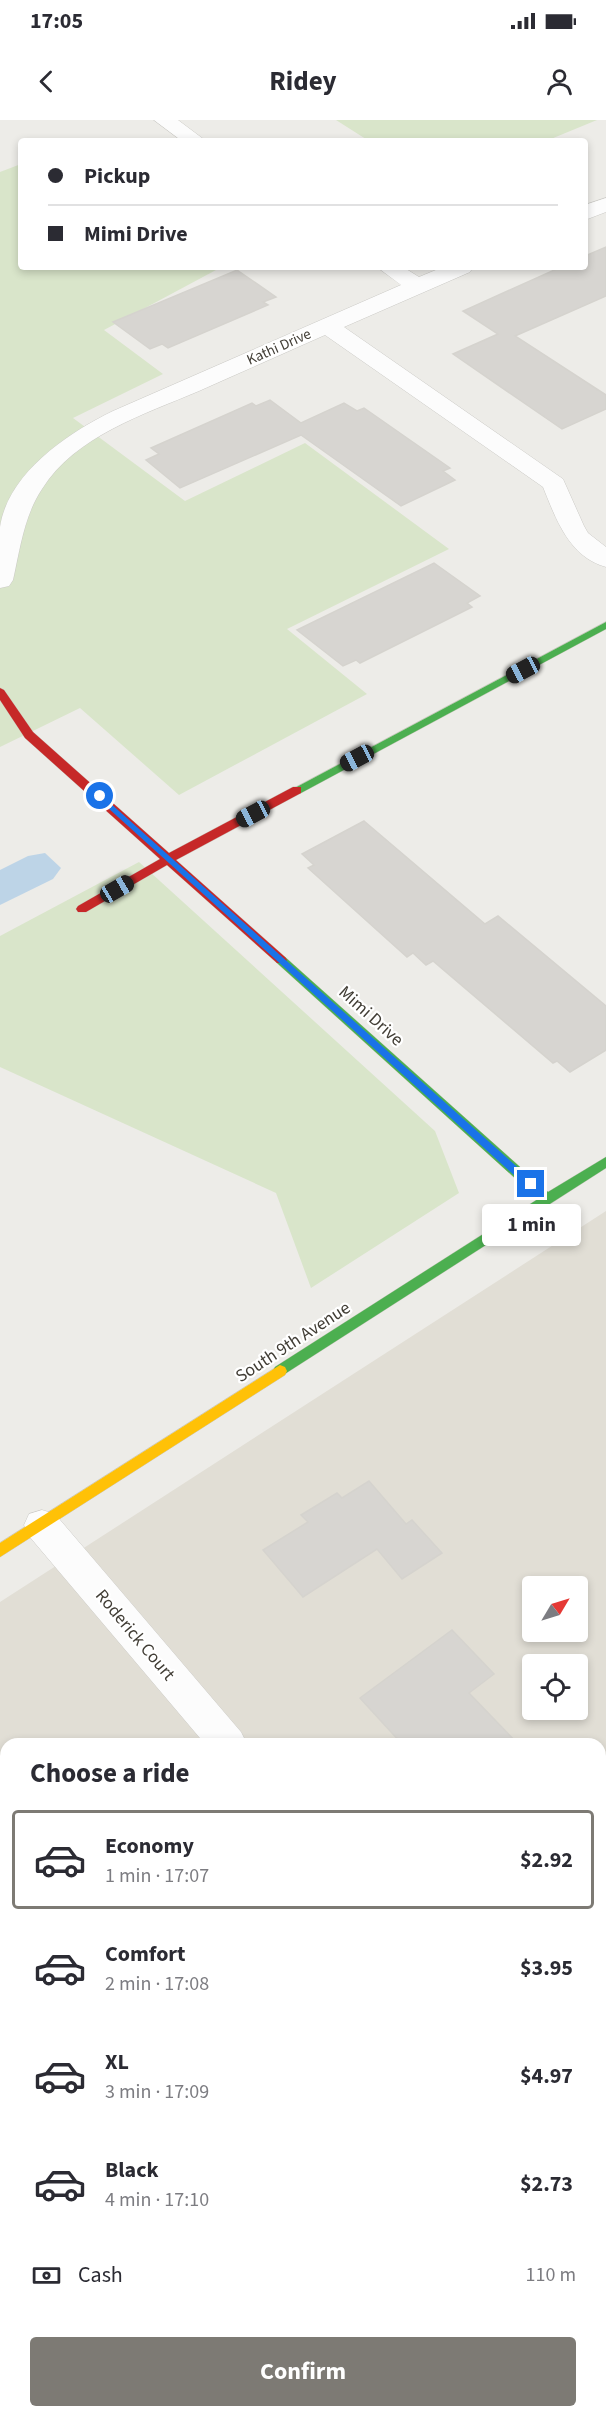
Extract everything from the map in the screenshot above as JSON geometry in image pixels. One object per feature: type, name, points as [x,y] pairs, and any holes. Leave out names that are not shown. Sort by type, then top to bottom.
[{"type":"street","points":[[164,120],[191,138]]},
{"type":"street","points":[[588,212],[606,204]]},
{"type":"street","points":[[393,270],[417,286]]},
{"type":"street","name":"Kathi Drive","points":[[0,580],[16,516],[33,483],[67,448],[98,428],[455,270]]},
{"type":"street","points":[[327,326],[540,472],[554,484],[571,526],[579,538],[606,559]]},
{"type":"street","points":[[82,909],[170,858],[606,625]]},
{"type":"street","name":"Mimi Drive","points":[[0,692],[14,717],[30,735],[170,858],[548,1200]]},
{"type":"street","name":"South 9th Avenue","points":[[0,1551],[606,1162]]},
{"type":"street","name":"Roderick Court","points":[[42,1524],[223,1738]]},
{"type":"shaded area","points":[[606,1211],[606,1738],[0,1738],[0,1602]]},
{"type":"green space","points":[[336,120],[597,120],[553,138],[364,138]]},
{"type":"green space","points":[[18,165],[18,270],[216,270],[104,330],[163,374],[73,418],[185,501],[305,443],[449,549],[287,629],[367,694],[179,795],[80,708],[0,747],[0,172]]},
{"type":"green space","points":[[139,862],[435,1131],[459,1193],[311,1288],[276,1193],[0,1067],[0,936]]},
{"type":"water","points":[[45,853],[61,868],[53,879],[0,905],[0,870],[28,856]]},
{"type":"building","points":[[606,247],[606,296],[515,336],[606,395],[606,409],[562,429],[453,354],[498,334],[463,311],[554,270],[588,270],[588,255]]},
{"type":"building","points":[[237,270],[276,297],[263,302],[268,305],[168,348],[162,344],[150,349],[113,322]]},
{"type":"building","points":[[270,400],[301,423],[344,403],[357,411],[364,408],[450,468],[443,471],[455,480],[401,506],[301,435],[180,488],[146,460],[159,454],[151,448],[252,403],[256,406]]},
{"type":"building","points":[[434,563],[480,596],[467,603],[472,607],[360,663],[356,660],[343,666],[297,630]]},
{"type":"building","points":[[364,821],[485,924],[498,916],[606,1006],[606,1050],[570,1072],[557,1061],[553,1063],[433,961],[426,965],[413,953],[407,957],[308,868],[314,865],[302,854]]},
{"type":"building","points":[[369,1481],[406,1524],[412,1520],[442,1553],[402,1579],[377,1549],[303,1597],[263,1550],[308,1522],[301,1515],[337,1493],[342,1498]]},
{"type":"building","points":[[452,1630],[494,1674],[469,1693],[512,1738],[397,1738],[360,1698]]},
{"type":"traffic: fast","points":[[297,790],[606,625]]},
{"type":"traffic: fast","points":[[281,960],[548,1200]]},
{"type":"traffic: fast","points":[[280,1371],[606,1162]]},
{"type":"traffic: slow","points":[[0,1551],[280,1371]]},
{"type":"traffic: jam","points":[[0,692],[29,735],[281,960]]},
{"type":"traffic: jam","points":[[82,909],[170,858],[297,790]]},
{"type":"route","points":[[100,796],[531,1184]]}]
